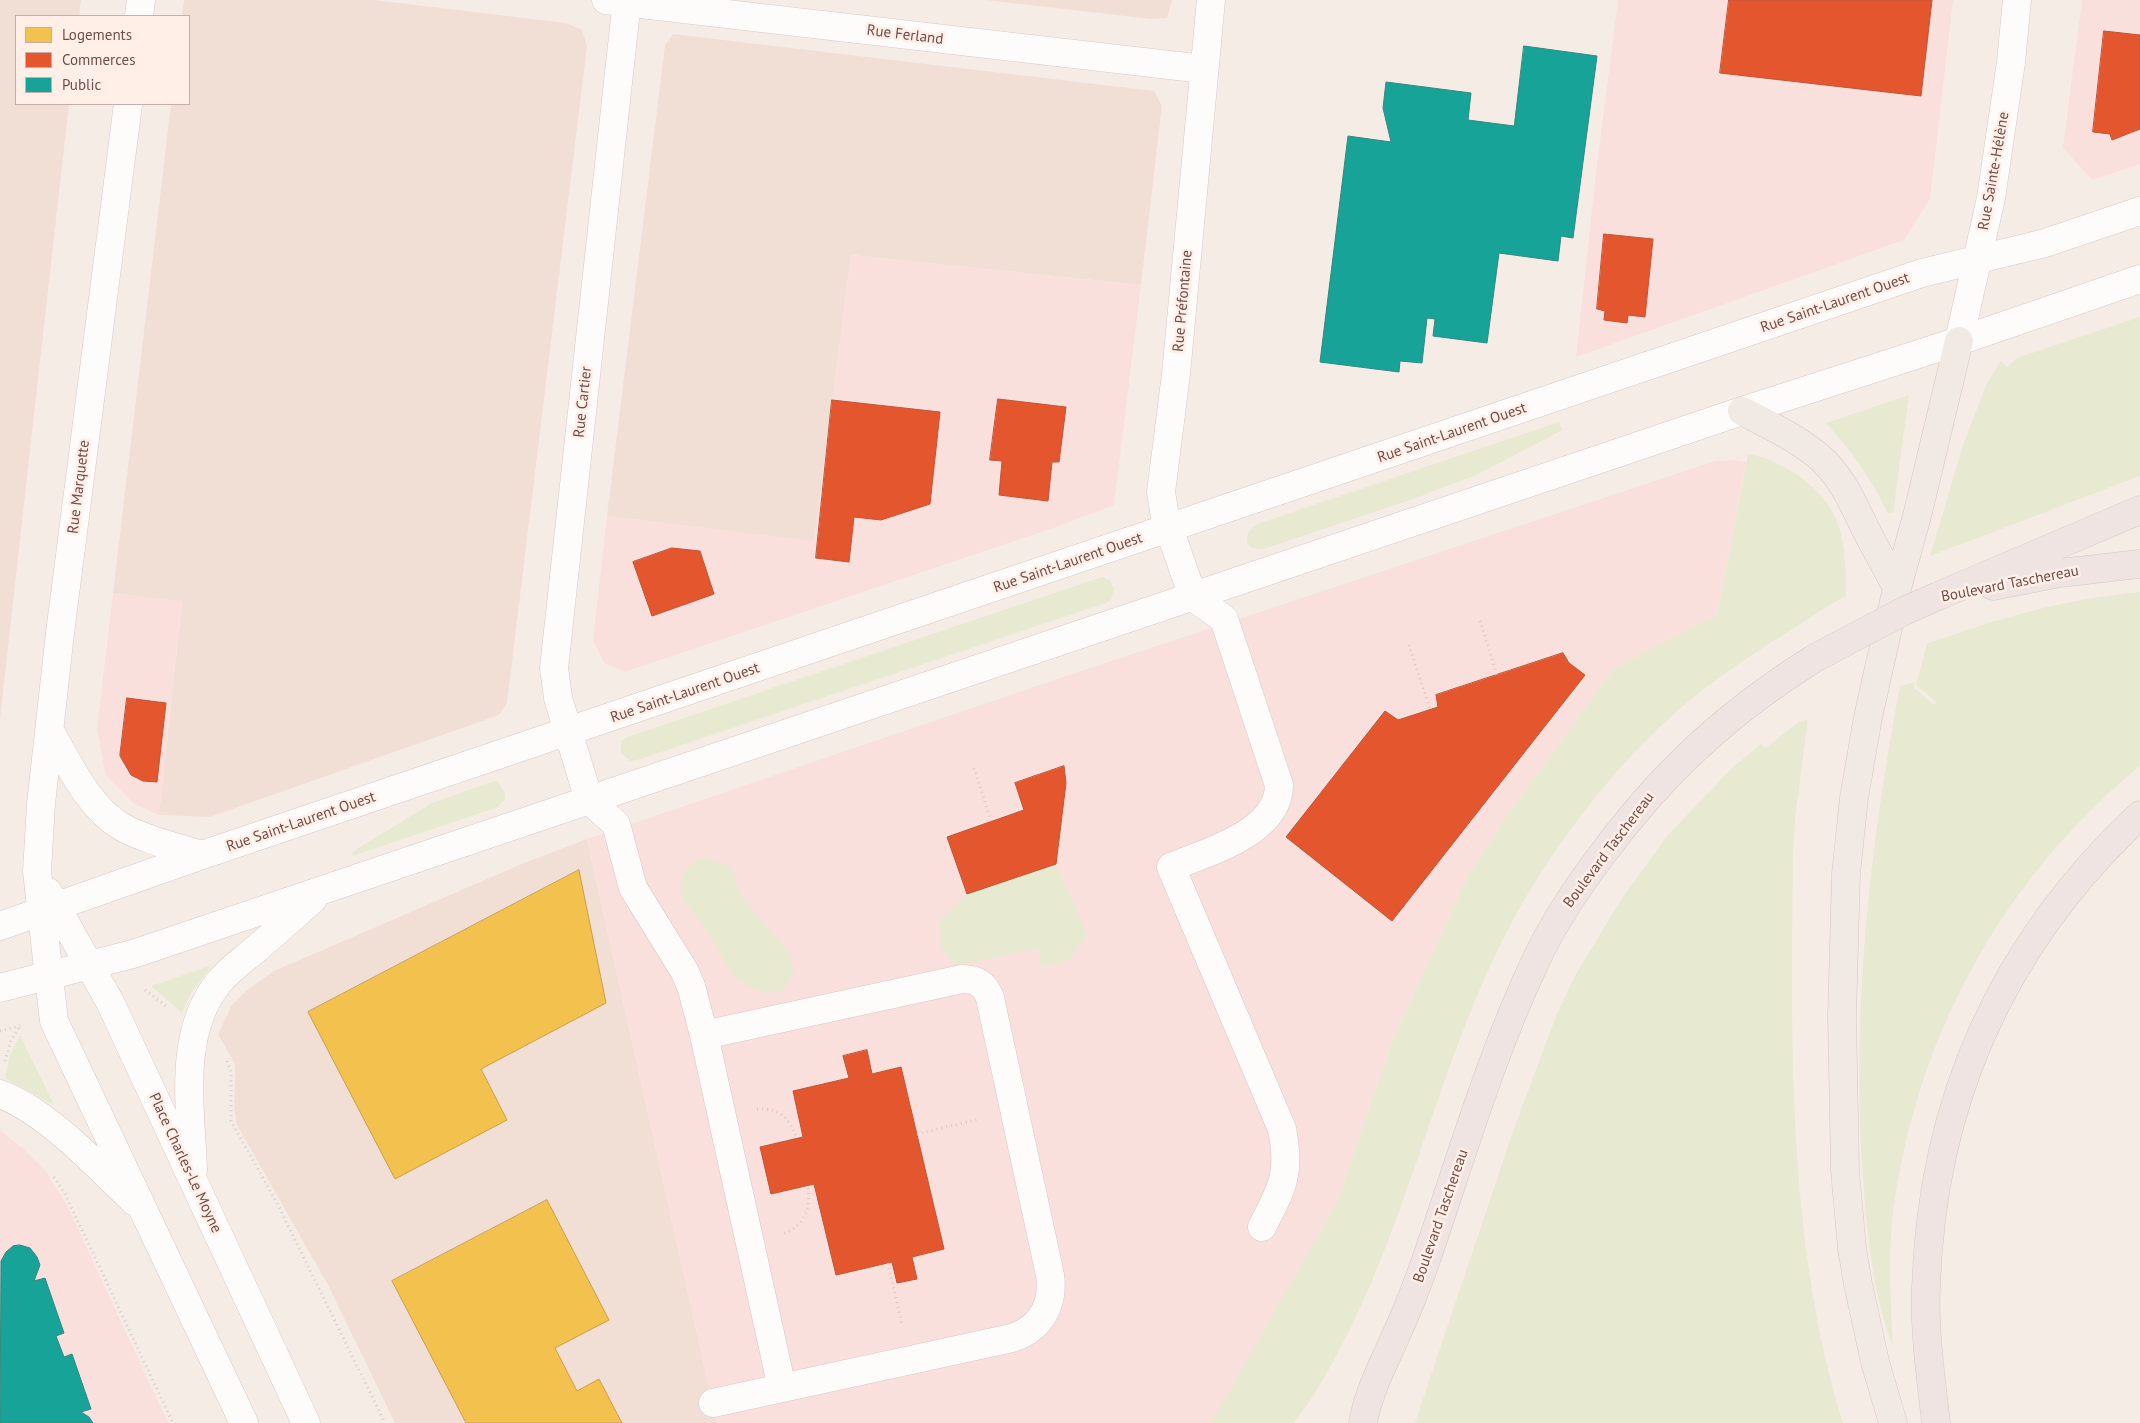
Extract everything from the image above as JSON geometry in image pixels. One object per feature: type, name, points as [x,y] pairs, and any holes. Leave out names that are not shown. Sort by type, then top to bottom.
[{"type":"highway","points":[[1938,596],[2140,510]]},
{"type":"highway","name":"Boulevard Taschereau","points":[[1365,1413],[1426,1260],[1507,1027],[1537,958],[1565,907],[1585,877],[1630,818],[1678,764],[1705,738],[1756,697],[1815,658],[1938,596],[2060,573],[2140,564]]},
{"type":"highway","points":[[1936,1423],[1926,1327],[1926,1287],[1934,1197],[1955,1101],[1989,1017],[2023,956],[2064,895],[2100,853],[2140,815]]},
{"type":"highway","points":[[1344,1423],[1365,1413]]},
{"type":"main road","points":[[1893,1423],[1874,1362],[1852,1250],[1843,1135],[1842,1016],[1846,874],[1854,798],[1868,717],[1897,588],[1917,516],[1958,341]]},
{"type":"main road","points":[[1742,411],[1786,434],[1817,455],[1833,472],[1855,503],[1897,588]]},
{"type":"street","points":[[139,15],[141,0]]},
{"type":"street","name":"Rue Préfontaine","points":[[1193,597],[1169,529],[1161,492],[1176,374],[1211,0]]},
{"type":"street","name":"Rue Sainte-Hélène","points":[[1958,341],[1978,260],[1996,163],[2011,62],[2017,0]]},
{"type":"street","name":"Rue Ferland","points":[[620,1],[1204,69]]},
{"type":"street","name":"Rue Cartier","points":[[589,800],[558,698],[554,668],[620,1]]},
{"type":"street","name":"Rue Marquette","points":[[49,909],[37,871],[41,804],[128,105]]},
{"type":"street","name":"Rue Saint-Laurent Ouest","points":[[0,926],[202,855],[1922,273],[2045,243],[2140,211]]},
{"type":"street","points":[[0,988],[90,966],[324,890],[982,666],[2140,279]]},
{"type":"street","points":[[1193,597],[1224,619],[1280,785],[1279,796],[1272,811],[1260,825],[1242,836],[1171,867],[1282,1128],[1287,1162],[1285,1172],[1276,1199],[1262,1227]]},
{"type":"street","points":[[50,731],[82,786],[108,817],[122,827],[202,855]]},
{"type":"street","points":[[589,800],[616,824],[624,861],[633,888],[685,972],[691,986],[704,1035],[782,1388]]},
{"type":"street","points":[[193,1181],[190,1067],[193,1038],[200,1015],[210,995],[225,976],[324,890]]},
{"type":"street","points":[[49,909],[50,975],[54,1021],[244,1423]]},
{"type":"street","name":"Place Charles-Le Moyne","points":[[49,909],[90,966],[110,1002],[306,1423]]},
{"type":"street","points":[[704,1035],[917,988],[969,979],[976,981],[988,991],[1050,1275],[1051,1297],[1044,1315],[1030,1330],[1012,1338],[713,1403]]},
{"type":"street","points":[[1,1081],[14,1099],[48,1123],[144,1211]]},
{"type":"path","points":[[1480,621],[1497,675]]},
{"type":"path","points":[[1409,645],[1430,709]]},
{"type":"path","points":[[974,768],[991,821]]},
{"type":"path","points":[[138,984],[167,1007]]},
{"type":"path","points":[[0,1031],[20,1026],[11,1041],[1,1081]]},
{"type":"path","points":[[226,1057],[231,1072],[231,1120],[276,1201],[385,1423]]},
{"type":"path","points":[[751,1109],[783,1114],[791,1123],[798,1139]]},
{"type":"path","points":[[917,1134],[964,1123]]},
{"type":"path","points":[[52,1172],[65,1194],[173,1423]]},
{"type":"path","points":[[777,1235],[798,1226],[806,1214],[809,1204],[808,1186]]},
{"type":"path","points":[[888,1263],[898,1306]]},
{"type":"shaded area","points":[[0,0],[81,0],[79,15],[15,15],[15,105],[69,105],[0,718]]},
{"type":"shaded area","points":[[184,0],[374,0],[566,23],[582,30],[587,46],[507,703],[499,715],[210,817],[159,815],[182,602],[113,593],[171,105],[190,105],[190,15],[182,15]]},
{"type":"shaded area","points":[[986,0],[1172,0],[1167,18],[1151,19]]},
{"type":"shaded area","points":[[1618,0],[1953,0],[1930,199],[1904,240],[1576,357],[1596,173]]},
{"type":"shaded area","points":[[2082,0],[2140,0],[2140,164],[2092,180],[2063,148]]},
{"type":"shaded area","points":[[673,34],[1154,91],[1162,106],[1141,285],[851,255],[814,542],[607,516],[665,45]]},
{"type":"shaded area","points":[[851,255],[1141,285],[1114,505],[1059,526],[625,672],[604,663],[593,640],[607,516],[814,541]]},
{"type":"shaded area","points":[[1731,460],[1746,462],[1717,615],[1614,668],[1506,817],[1468,876],[1393,1039],[1337,1202],[1214,1421],[1211,1423],[717,1423],[587,839],[1066,676],[1715,461]]},
{"type":"shaded area","points":[[113,593],[182,601],[159,815],[133,803],[106,776],[97,729]]},
{"type":"shaded area","points":[[587,839],[717,1423],[395,1423],[328,1285],[237,1125],[234,1108],[235,1064],[218,1034],[232,1005],[247,990],[274,971],[524,863]]},
{"type":"shaded area","points":[[0,1130],[45,1170],[67,1205],[168,1423],[0,1423]]},
{"type":"green space","points":[[2140,317],[2140,476],[1930,556],[1963,445],[1987,383],[2001,361],[2007,367],[2017,358]]},
{"type":"green space","points":[[1909,395],[1893,513],[1888,513],[1875,488],[1860,466],[1826,423]]},
{"type":"green space","points":[[1559,422],[1563,430],[1476,475],[1416,498],[1264,549],[1257,549],[1248,544],[1247,536],[1260,523]]},
{"type":"green space","points":[[1748,454],[1774,462],[1799,476],[1820,494],[1829,505],[1839,526],[1843,546],[1846,596],[1748,658],[1690,700],[1645,741],[1619,769],[1570,830],[1527,896],[1492,962],[1469,1014],[1412,1177],[1371,1284],[1347,1336],[1316,1391],[1294,1423],[1211,1423],[1337,1202],[1393,1039],[1468,876],[1506,817],[1614,668],[1717,615]]},
{"type":"green space","points":[[1102,577],[1110,580],[1114,589],[1111,600],[1106,603],[637,760],[630,761],[621,753],[621,741],[627,737]]},
{"type":"green space","points":[[2140,592],[2140,766],[2090,811],[2045,860],[2006,913],[1971,970],[1943,1029],[1920,1091],[1903,1155],[1892,1222],[1890,1268],[1893,1347],[1880,1306],[1869,1243],[1863,1179],[1859,1055],[1865,932],[1879,809],[1900,686],[1915,682],[1914,688],[1934,705],[1936,702],[1916,685],[1927,644],[2032,611],[2084,599]]},
{"type":"green space","points":[[1808,719],[1795,819],[1793,853],[1792,996],[1796,1141],[1802,1213],[1811,1284],[1825,1354],[1843,1423],[1415,1423],[1513,1131],[1556,1016],[1576,974],[1622,898],[1668,835],[1730,770],[1761,744],[1766,748],[1797,723]]},
{"type":"green space","points":[[494,781],[498,782],[505,793],[505,799],[498,807],[353,856],[352,852],[432,803]]},
{"type":"green space","points":[[702,857],[719,861],[732,869],[740,893],[790,953],[794,973],[784,990],[765,993],[748,987],[731,973],[710,936],[681,896],[681,879],[687,868]]},
{"type":"green space","points":[[1056,864],[1087,935],[1070,959],[1041,967],[1038,948],[955,966],[941,946],[939,922],[967,894]]},
{"type":"green space","points":[[210,966],[191,993],[182,1013],[151,986]]},
{"type":"green space","points":[[20,1035],[54,1105],[5,1078],[10,1055]]},
{"type":"building: Logements","points":[[579,870],[606,1003],[481,1069],[507,1120],[395,1179],[308,1012]]},
{"type":"building: Logements","points":[[547,1200],[609,1320],[555,1348],[577,1391],[599,1379],[622,1423],[466,1423],[392,1281]]},
{"type":"building: Commerces","points":[[1729,0],[1932,0],[1921,96],[1720,73]]},
{"type":"building: Commerces","points":[[2104,31],[2140,35],[2140,129],[2112,140],[2110,134],[2093,132]]},
{"type":"building: Commerces","points":[[1604,234],[1653,239],[1645,317],[1628,315],[1627,323],[1604,320],[1605,311],[1597,309]]},
{"type":"building: Commerces","points":[[998,399],[1066,407],[1059,462],[1052,462],[1048,501],[999,495],[1002,461],[990,460]]},
{"type":"building: Commerces","points":[[832,400],[940,412],[930,504],[881,520],[854,517],[849,562],[816,558]]},
{"type":"building: Commerces","points":[[672,548],[700,551],[714,594],[652,616],[633,562]]},
{"type":"building: Commerces","points":[[1563,653],[1569,663],[1585,675],[1392,921],[1286,837],[1385,711],[1398,720],[1438,707],[1436,695]]},
{"type":"building: Commerces","points":[[127,698],[166,703],[157,782],[143,781],[131,775],[120,756]]},
{"type":"building: Commerces","points":[[1064,766],[1066,783],[1056,864],[967,894],[947,837],[1024,810],[1015,783]]},
{"type":"building: Commerces","points":[[867,1050],[872,1074],[901,1067],[944,1249],[912,1257],[917,1279],[897,1283],[892,1262],[836,1275],[814,1184],[771,1194],[760,1147],[803,1137],[793,1091],[849,1078],[843,1056]]},
{"type":"building: Public","points":[[1524,46],[1597,56],[1573,238],[1561,236],[1558,261],[1499,253],[1487,343],[1433,336],[1435,319],[1427,318],[1422,363],[1400,361],[1399,372],[1320,362],[1348,136],[1391,142],[1383,108],[1386,82],[1471,93],[1468,120],[1514,126]]},
{"type":"building: Public","points":[[20,1245],[30,1248],[37,1257],[40,1265],[34,1281],[45,1278],[64,1333],[56,1336],[64,1357],[72,1354],[91,1409],[81,1412],[89,1417],[93,1423],[0,1423],[1,1261],[6,1252],[13,1246]]}]
